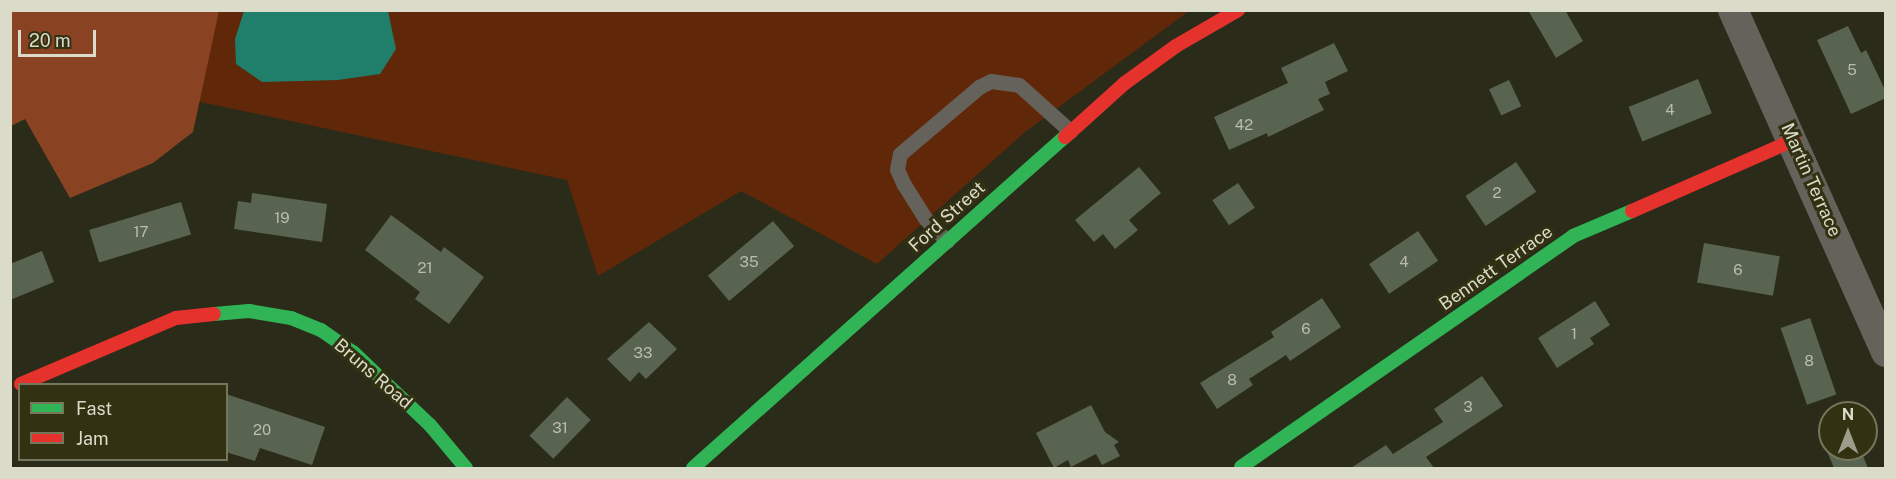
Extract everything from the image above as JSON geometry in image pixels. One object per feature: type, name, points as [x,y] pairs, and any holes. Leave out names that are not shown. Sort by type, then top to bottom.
[{"type":"street","name":"Ford Street","points":[[693,468],[1070,131],[1176,46],[1238,10]]},
{"type":"street","name":"Martin Terrace","points":[[1733,10],[1794,140],[1886,352]]},
{"type":"street","name":"Bennett Terrace","points":[[1241,466],[1573,236],[1794,140]]},
{"type":"street","name":"Bruns Road","points":[[25,383],[176,318],[249,311],[291,318],[321,330],[353,352],[430,425],[466,468]]},
{"type":"lane","points":[[947,241],[925,218],[904,185],[897,169],[900,154],[979,87],[992,81],[1019,85],[1070,131]]},
{"type":"shaded area","points":[[11,10],[219,11],[193,132],[153,163],[70,198],[25,119],[11,126]]},
{"type":"shaded area","points":[[148,11],[1189,11],[1025,132],[877,264],[741,191],[598,276],[567,180],[173,96]]},
{"type":"water","points":[[244,11],[388,11],[396,49],[380,74],[338,80],[262,82],[236,64],[235,39]]},
{"type":"building","points":[[1528,10],[1565,10],[1583,41],[1556,58]]},
{"type":"building","points":[[1848,26],[1861,53],[1866,50],[1886,92],[1886,98],[1851,114],[1817,40]]},
{"type":"building","points":[[1334,43],[1348,71],[1325,82],[1330,94],[1318,99],[1324,110],[1268,137],[1267,133],[1229,150],[1214,117],[1288,83],[1281,68]]},
{"type":"building","points":[[1698,79],[1712,113],[1642,141],[1628,107]]},
{"type":"building","points":[[1509,80],[1521,106],[1501,116],[1489,89]]},
{"type":"building","points":[[1516,162],[1536,192],[1486,226],[1465,196]]},
{"type":"building","points":[[1139,167],[1161,193],[1129,220],[1138,230],[1115,249],[1103,234],[1094,242],[1075,220]]},
{"type":"building","points":[[1238,183],[1255,208],[1229,225],[1212,200]]},
{"type":"building","points":[[252,193],[327,204],[322,242],[234,229],[238,201],[251,203]]},
{"type":"building","points":[[181,202],[191,235],[99,263],[89,230]]},
{"type":"building","points":[[391,215],[441,252],[444,247],[484,277],[449,324],[415,299],[420,292],[365,250]]},
{"type":"building","points":[[773,221],[794,246],[729,301],[708,276]]},
{"type":"building","points":[[1418,231],[1438,261],[1389,294],[1369,264]]},
{"type":"building","points":[[1704,243],[1780,256],[1773,296],[1697,282]]},
{"type":"building","points":[[42,251],[54,282],[10,300],[10,264]]},
{"type":"building","points":[[1322,298],[1341,327],[1290,361],[1286,355],[1249,379],[1253,385],[1217,409],[1200,383],[1274,337],[1271,332]]},
{"type":"building","points":[[1595,301],[1610,325],[1590,338],[1594,344],[1557,368],[1538,338]]},
{"type":"building","points":[[1810,318],[1836,395],[1807,405],[1781,328]]},
{"type":"building","points":[[649,322],[677,349],[646,379],[639,372],[630,382],[607,359]]},
{"type":"building","points":[[1482,376],[1503,406],[1426,457],[1434,468],[1351,468],[1386,445],[1393,454],[1443,422],[1434,409]]},
{"type":"building","points":[[228,395],[325,427],[312,465],[260,448],[255,461],[228,453]]},
{"type":"building","points":[[567,397],[591,420],[553,459],[529,436]]},
{"type":"building","points":[[1091,405],[1105,432],[1119,442],[1114,445],[1120,456],[1102,465],[1096,454],[1071,467],[1068,460],[1054,468],[1036,433]]},
{"type":"building","points":[[1831,461],[1865,461],[1868,468],[1834,468]]},
{"type":"traffic: fast","points":[[693,468],[1065,137]]},
{"type":"traffic: fast","points":[[1241,467],[1573,236],[1632,211]]},
{"type":"traffic: fast","points":[[214,314],[249,311],[291,318],[321,330],[353,352],[430,425],[466,468]]},
{"type":"traffic: jam","points":[[1065,137],[1125,83],[1176,46],[1238,10]]},
{"type":"traffic: jam","points":[[1632,211],[1794,140]]},
{"type":"traffic: jam","points":[[23,383],[176,318],[214,314]]}]
